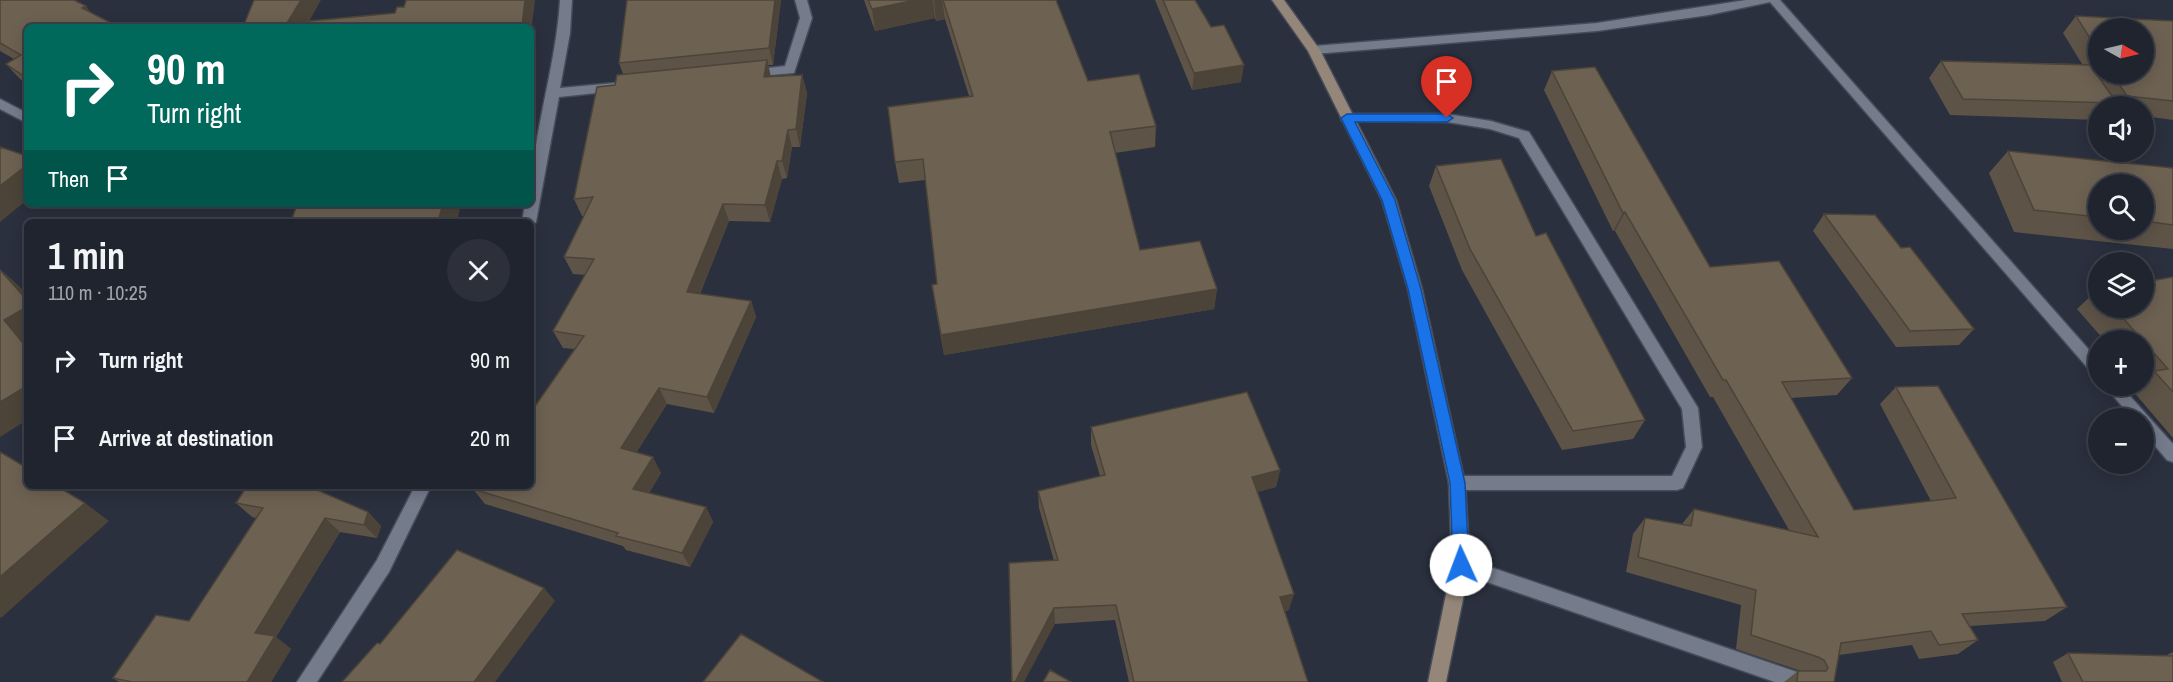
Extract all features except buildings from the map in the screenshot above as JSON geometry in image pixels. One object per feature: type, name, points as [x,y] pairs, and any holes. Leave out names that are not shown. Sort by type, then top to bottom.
[{"type":"main road","points":[[1278,0],[1314,50],[1389,200],[1415,289],[1457,483],[1461,565],[1437,682]]},
{"type":"street","points":[[534,194],[564,33],[566,0]]},
{"type":"street","points":[[733,76],[790,70],[806,18],[801,0]]},
{"type":"street","points":[[1314,50],[1609,25],[1709,12],[1765,0]]},
{"type":"street","points":[[1774,0],[2088,359]]},
{"type":"street","points":[[552,93],[632,85]]},
{"type":"street","points":[[0,103],[24,117]]},
{"type":"street","points":[[1347,118],[1447,118],[1491,125],[1524,135],[1690,408],[1694,447],[1677,483],[1457,483]]},
{"type":"street","points":[[2121,396],[2131,408]]},
{"type":"street","points":[[2154,434],[2173,455]]},
{"type":"street","points":[[306,682],[383,566],[422,489]]},
{"type":"street","points":[[1461,565],[1800,682]]},
{"type":"route","points":[[1447,118],[1347,118],[1389,200],[1415,289],[1457,483],[1461,565]]}]
